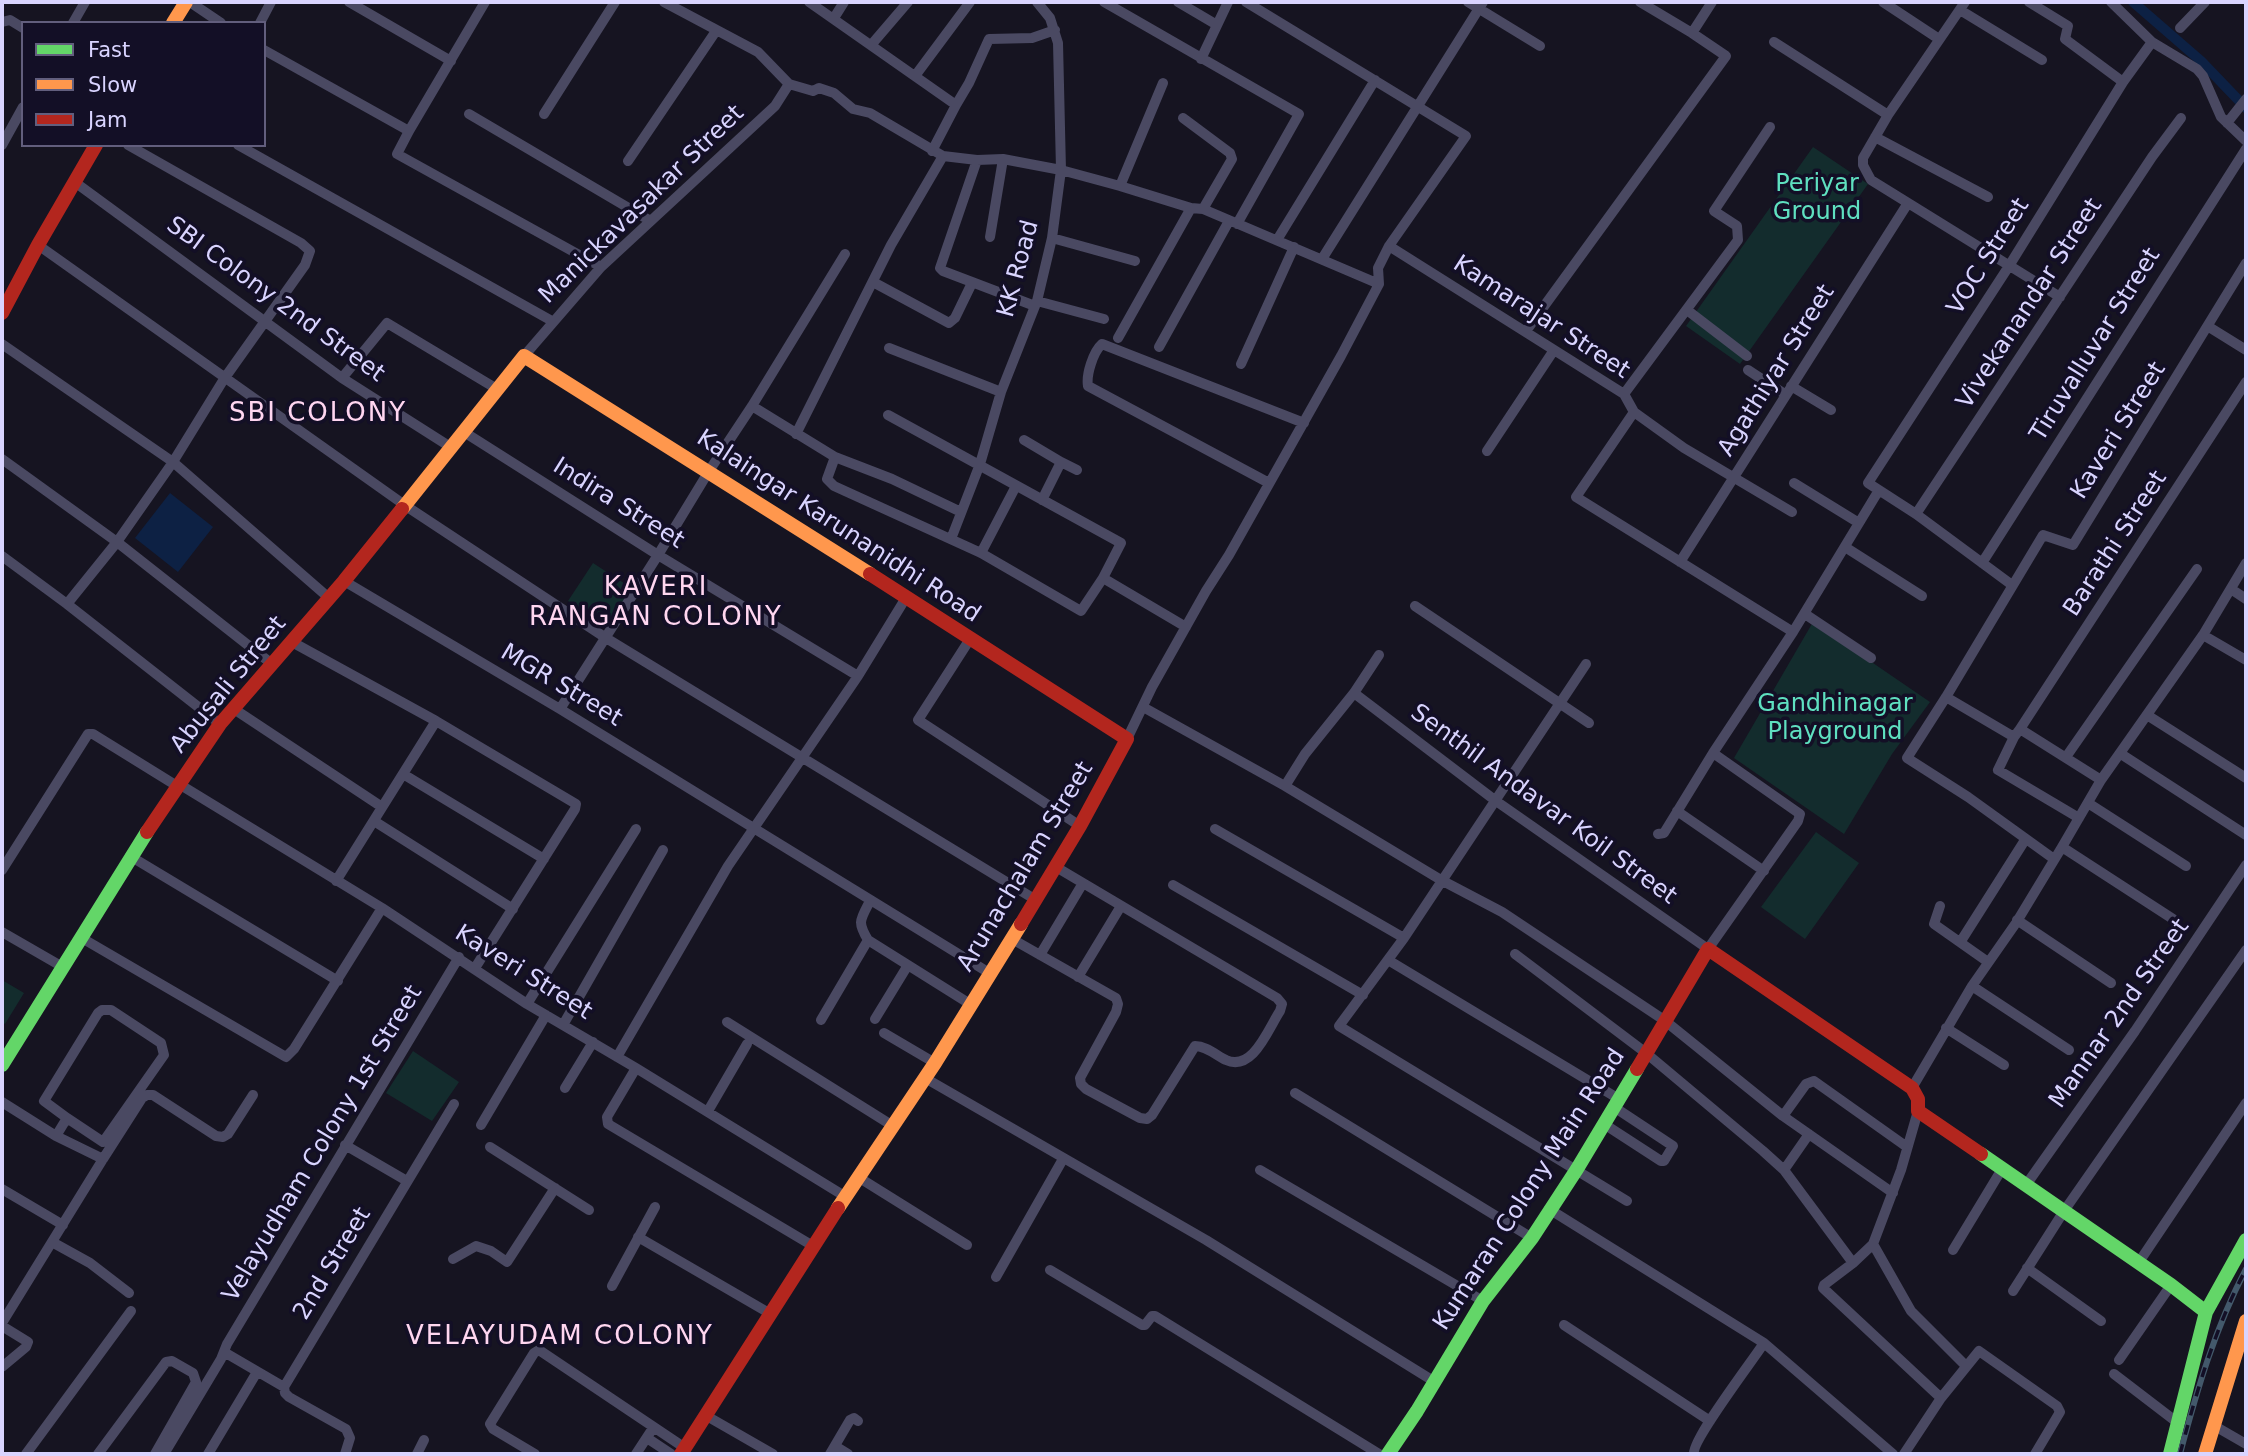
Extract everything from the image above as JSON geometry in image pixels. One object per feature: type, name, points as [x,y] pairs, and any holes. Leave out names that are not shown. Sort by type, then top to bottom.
[{"type":"street","points":[[74,21],[85,2]]},
{"type":"street","points":[[174,21],[188,2],[218,21]]},
{"type":"street","points":[[261,21],[271,2]]},
{"type":"street","points":[[349,2],[451,61]]},
{"type":"street","points":[[485,2],[397,154],[601,267]]},
{"type":"street","points":[[544,114],[615,2]]},
{"type":"street","points":[[664,2],[758,52],[789,84],[813,91],[820,88],[834,93],[853,109],[870,113],[943,156],[977,160],[1003,159],[1061,170],[1191,208],[1203,209],[1379,284]]},
{"type":"street","points":[[809,2],[956,105]]},
{"type":"street","points":[[834,18],[844,2]]},
{"type":"street","points":[[872,44],[908,2]]},
{"type":"street","points":[[915,76],[970,2]]},
{"type":"street","name":"KK Road","points":[[951,539],[979,464],[1001,392],[1036,304],[1052,238],[1061,170],[1058,43],[1050,18],[1037,2]]},
{"type":"street","points":[[1104,2],[1299,114],[1159,347]]},
{"type":"street","points":[[1178,2],[1216,26]]},
{"type":"street","points":[[1204,60],[1228,2]]},
{"type":"street","points":[[1246,2],[1417,106]]},
{"type":"street","points":[[1468,2],[1481,5],[1540,46]]},
{"type":"street","points":[[1526,331],[1726,56],[1640,2]]},
{"type":"street","points":[[1692,33],[1712,2]]},
{"type":"street","points":[[1883,2],[1939,39]]},
{"type":"street","points":[[2029,2],[2068,26],[2065,39],[2123,82]]},
{"type":"street","points":[[2111,2],[2152,42],[2197,69],[2203,76],[2213,102],[2246,141]]},
{"type":"street","points":[[2180,28],[2205,2]]},
{"type":"street","points":[[1322,259],[1481,5]]},
{"type":"street","points":[[2042,60],[1962,6],[1888,115],[1863,158],[1863,165],[1871,180],[2060,297]]},
{"type":"street","points":[[2,22],[10,20],[21,27]]},
{"type":"street","points":[[932,151],[969,83],[989,39],[1032,38],[1055,30]]},
{"type":"street","points":[[628,161],[716,31]]},
{"type":"street","name":"VOC Street","points":[[1879,491],[1868,483],[2009,266],[2123,82],[2152,42]]},
{"type":"street","points":[[1774,43],[1888,115]]},
{"type":"street","points":[[266,51],[408,131]]},
{"type":"street","points":[[1277,240],[1374,80]]},
{"type":"street","points":[[1120,186],[1163,83]]},
{"type":"street","name":"Manickavasakar Street","points":[[524,356],[601,267],[775,106],[789,84]]},
{"type":"street","points":[[2228,122],[2246,99]]},
{"type":"street","name":"Arunachalam Street","points":[[683,1451],[769,1313],[935,1063],[1056,867],[1186,627],[1304,423],[1379,284],[1378,268],[1389,246],[1466,136],[1417,106]]},
{"type":"street","points":[[2,145],[21,111]]},
{"type":"street","points":[[469,114],[649,220]]},
{"type":"street","points":[[1183,118],[1230,153],[1232,159],[1203,209]]},
{"type":"street","name":"Vivekanandar Street","points":[[1916,514],[2180,118]]},
{"type":"street","points":[[1624,394],[1738,240],[1737,226],[1714,211],[1770,127]]},
{"type":"street","points":[[1875,137],[1987,197]]},
{"type":"street","points":[[2,313],[95,147]]},
{"type":"street","points":[[67,604],[117,542],[173,462],[225,379],[305,265],[310,251],[301,243],[132,147]]},
{"type":"street","points":[[242,147],[552,321]]},
{"type":"street","name":"Tiruvalluvar Street","points":[[1982,563],[2246,149]]},
{"type":"street","points":[[796,434],[891,245],[943,156]]},
{"type":"street","points":[[990,237],[1003,159]]},
{"type":"street","points":[[977,160],[940,268],[972,283],[1036,304],[1104,319]]},
{"type":"street","name":"SBI Colony 2nd Street","points":[[76,183],[342,378],[452,449]]},
{"type":"street","name":"Agathiyar Street","points":[[1680,562],[1908,203]]},
{"type":"street","points":[[1118,338],[1191,208]]},
{"type":"street","points":[[1052,238],[1135,261]]},
{"type":"street","points":[[38,245],[406,506],[606,638],[1036,900]]},
{"type":"street","name":"Kamarajar Street","points":[[1389,246],[1624,394],[1634,412],[1684,448],[1792,512]]},
{"type":"street","points":[[1241,363],[1294,247]]},
{"type":"street","points":[[560,709],[845,254]]},
{"type":"street","name":"Kaveri Street","points":[[2012,585],[2043,536],[2073,545],[2246,263]]},
{"type":"street","points":[[873,282],[949,323],[955,317],[972,283]]},
{"type":"street","points":[[1687,310],[1747,356]]},
{"type":"street","points":[[342,378],[387,323],[497,389]]},
{"type":"street","points":[[2209,327],[2246,350]]},
{"type":"street","points":[[2,344],[173,462],[329,598]]},
{"type":"street","points":[[1269,483],[1088,386],[1087,379],[1097,348],[1102,344],[1304,423]]},
{"type":"street","points":[[889,348],[1001,392]]},
{"type":"street","points":[[1487,451],[1554,350]]},
{"type":"street","name":"Abusali Street","points":[[2,1065],[130,856],[220,724],[406,506],[524,356]]},
{"type":"street","name":"Kalaingar Karunanidhi Road","points":[[524,356],[907,596],[1127,739]]},
{"type":"street","points":[[1748,370],[1830,410]]},
{"type":"street","name":"Barathi Street","points":[[2080,818],[1998,770],[2017,733],[2246,382]]},
{"type":"street","points":[[752,406],[835,457],[892,479],[961,512]]},
{"type":"street","points":[[1634,412],[1576,497],[1793,632]]},
{"type":"street","points":[[835,457],[827,479],[834,486],[981,553],[1081,611],[1103,578],[1121,543],[888,415]]},
{"type":"street","name":"Indira Street","points":[[464,432],[658,555],[858,676]]},
{"type":"street","points":[[1024,440],[1077,470]]},
{"type":"street","points":[[2,459],[117,542],[272,664]]},
{"type":"street","points":[[1042,500],[1061,461]]},
{"type":"street","points":[[1794,483],[1859,523]]},
{"type":"street","points":[[981,553],[1016,486]]},
{"type":"street","points":[[1658,834],[1664,833],[1805,614],[1879,491],[1916,514],[2012,585],[1947,697],[1907,758],[1968,797],[2054,859]]},
{"type":"street","points":[[1844,547],[1922,596]]},
{"type":"street","points":[[2,556],[220,724]]},
{"type":"street","points":[[1912,1088],[1946,1028],[2017,920],[2101,780],[2203,635],[2246,563]]},
{"type":"street","points":[[2066,757],[2197,569]]},
{"type":"street","points":[[1103,578],[1186,627]]},
{"type":"street","name":"MGR Street","points":[[344,581],[560,709],[991,975]]},
{"type":"street","points":[[2231,589],[2246,598]]},
{"type":"street","points":[[617,1057],[728,866],[858,676],[907,596]]},
{"type":"street","points":[[1415,606],[1589,723]]},
{"type":"street","points":[[1805,614],[1871,658]]},
{"type":"street","points":[[2203,635],[2246,660]]},
{"type":"street","points":[[970,639],[918,720],[1080,826]]},
{"type":"street","points":[[292,642],[436,721],[576,804],[475,968]]},
{"type":"street","points":[[1285,786],[1312,744],[1354,693],[1379,655]]},
{"type":"street","points":[[1586,664],[1404,938],[1339,1026],[1628,1201]]},
{"type":"street","name":"Senthil Andavar Koil Street","points":[[1354,693],[1496,801],[1708,948]]},
{"type":"street","points":[[1947,697],[2066,757],[2101,780]]},
{"type":"street","points":[[1143,706],[1285,786],[1441,880],[1502,912],[1664,1020],[1783,1116],[1894,1193]]},
{"type":"street","points":[[234,709],[382,807]]},
{"type":"street","points":[[2147,715],[2246,778]]},
{"type":"street","points":[[336,881],[436,721]]},
{"type":"street","name":"Kaveri Street","points":[[2,870],[91,733],[382,908],[527,1004],[708,1111],[846,1197]]},
{"type":"street","points":[[1713,754],[1800,814],[1764,871],[1708,948],[1912,1088],[1917,1099],[1918,1111],[1894,1193],[1873,1244],[1823,1288],[1941,1398]]},
{"type":"street","points":[[2121,754],[2246,835]]},
{"type":"street","points":[[403,774],[544,859]]},
{"type":"street","points":[[2088,803],[2186,866]]},
{"type":"street","points":[[1677,811],[1764,871]]},
{"type":"street","points":[[374,821],[513,909]]},
{"type":"street","points":[[527,1004],[636,829]]},
{"type":"street","points":[[1215,829],[1404,938]]},
{"type":"street","points":[[1961,941],[2025,840]]},
{"type":"street","points":[[2062,847],[2174,919]]},
{"type":"street","points":[[563,1025],[663,850]]},
{"type":"street","points":[[130,856],[338,981]]},
{"type":"street","name":"Mannar 2nd Street","points":[[2026,1185],[2135,1031],[2246,865]]},
{"type":"street","points":[[1012,939],[1116,998],[1116,1012],[1080,1078],[1081,1084],[1140,1118],[1147,1119],[1152,1115],[1195,1046],[1201,1046],[1230,1062],[1245,1061],[1252,1055],[1280,1011],[1282,1004],[1277,998],[1056,867]]},
{"type":"street","points":[[1040,955],[1083,884]]},
{"type":"street","points":[[1173,885],[1363,995]]},
{"type":"street","points":[[870,901],[860,926],[868,940],[970,1004]]},
{"type":"street","points":[[1078,977],[1121,906]]},
{"type":"street","points":[[1940,906],[1934,924],[1988,962]]},
{"type":"street","points":[[80,937],[277,1053],[289,1056],[382,908]]},
{"type":"street","points":[[2017,920],[2111,983]]},
{"type":"street","points":[[2,932],[61,966]]},
{"type":"street","points":[[821,1020],[868,940]]},
{"type":"street","name":"Kumaran Colony Main Road","points":[[1388,1454],[1483,1301],[1532,1238],[1577,1169],[1708,948]]},
{"type":"street","points":[[2013,1291],[2064,1211],[2246,950]]},
{"type":"street","points":[[1515,954],[1646,1053],[1784,1170],[1853,1263]]},
{"type":"street","name":"Velayudham Colony 1st Street","points":[[164,1454],[459,957]]},
{"type":"street","points":[[1388,960],[1616,1103],[1673,1146],[1672,1150],[1664,1161],[1661,1161],[1604,1124]]},
{"type":"street","points":[[875,1019],[908,965]]},
{"type":"street","points":[[1972,986],[2069,1050]]},
{"type":"street","points":[[102,1010],[111,1010],[160,1043],[164,1055],[103,1142],[67,1118],[44,1101],[102,1010]]},
{"type":"street","points":[[481,1125],[546,1015]]},
{"type":"street","points":[[727,1022],[893,1126]]},
{"type":"street","points":[[1946,1028],[2004,1065]]},
{"type":"street","points":[[884,1033],[935,1063]]},
{"type":"street","points":[[565,1088],[593,1042]]},
{"type":"street","points":[[708,1111],[747,1044]]},
{"type":"street","points":[[636,1068],[607,1117],[608,1124],[813,1246]]},
{"type":"street","points":[[925,1078],[1206,1241],[1435,1382]]},
{"type":"street","points":[[1783,1116],[1806,1084],[1814,1081],[1907,1146]]},
{"type":"street","points":[[1294,1093],[1532,1238]]},
{"type":"street","points":[[2,1367],[26,1347],[28,1342],[2,1324],[142,1098],[153,1095],[216,1136],[223,1137],[228,1134],[253,1095]]},
{"type":"street","points":[[2,1102],[56,1136],[103,1159]]},
{"type":"street","points":[[2138,1262],[2246,1103]]},
{"type":"street","name":"2nd Street","points":[[284,1387],[454,1104]]},
{"type":"street","points":[[1918,1111],[2171,1285],[2206,1312]]},
{"type":"street","points":[[56,1136],[67,1118]]},
{"type":"street","points":[[1784,1170],[1809,1134]]},
{"type":"street","points":[[345,1145],[407,1181]]},
{"type":"street","points":[[490,1147],[589,1210]]},
{"type":"street","points":[[996,1277],[1063,1159]]},
{"type":"street","points":[[1953,1250],[2002,1168]]},
{"type":"street","points":[[1260,1170],[1483,1301]]},
{"type":"street","points":[[859,1177],[967,1245]]},
{"type":"street","points":[[453,1259],[476,1247],[491,1251],[508,1262],[555,1188]]},
{"type":"street","points":[[2,1189],[63,1225]]},
{"type":"street","points":[[611,1286],[655,1207]]},
{"type":"street","points":[[1549,1209],[1764,1343],[1893,1454]]},
{"type":"street","points":[[638,1237],[769,1313]]},
{"type":"street","points":[[2170,1454],[2206,1312],[2246,1240]]},
{"type":"street","points":[[52,1242],[90,1263],[128,1293]]},
{"type":"street","points":[[1873,1244],[1911,1311],[1966,1366]]},
{"type":"street","points":[[2027,1268],[2101,1321]]},
{"type":"street","points":[[1050,1270],[1142,1325],[1155,1316],[1379,1454]]},
{"type":"street","points":[[2119,1360],[2171,1285]]},
{"type":"street","points":[[26,1454],[131,1311]]},
{"type":"street","points":[[1564,1325],[1710,1421]]},
{"type":"street","points":[[2205,1454],[2245,1330]]},
{"type":"street","points":[[1694,1454],[1693,1448],[1710,1421],[1764,1343]]},
{"type":"street","points":[[535,1454],[493,1429],[490,1424],[534,1353],[539,1350],[683,1451]]},
{"type":"street","points":[[1903,1454],[1941,1398],[1979,1351],[2057,1406],[2060,1412],[2035,1454]]},
{"type":"street","points":[[223,1355],[284,1387],[289,1397],[346,1429],[350,1438],[347,1449]]},
{"type":"street","points":[[98,1454],[166,1362],[172,1361],[193,1373],[196,1382],[155,1454]]},
{"type":"street","points":[[208,1454],[257,1372]]},
{"type":"street","points":[[2114,1374],[2178,1423]]},
{"type":"street","points":[[705,1415],[773,1454]]},
{"type":"street","points":[[848,1454],[832,1450],[850,1420],[858,1420]]},
{"type":"street","points":[[2213,1425],[2246,1444]]},
{"type":"street","points":[[636,1454],[653,1428]]},
{"type":"street","points":[[647,1438],[671,1454]]},
{"type":"street","points":[[417,1454],[424,1440]]},
{"type":"street","points":[[512,1450],[526,1454]]},
{"type":"green space","name":"Periyar Ground","points":[[1813,147],[1868,184],[1740,364],[1686,326]]},
{"type":"green space","points":[[593,563],[633,589],[608,627],[568,601]]},
{"type":"green space","name":"Gandhinagar Playground","points":[[1813,622],[1930,702],[1892,754],[1844,834],[1734,758]]},
{"type":"green space","points":[[1816,832],[1859,863],[1805,939],[1761,907]]},
{"type":"green space","points":[[2,980],[24,993],[5,1024],[2,1022]]},
{"type":"green space","points":[[413,1051],[459,1082],[432,1121],[386,1093]]},
{"type":"water","points":[[170,493],[213,527],[178,572],[135,538]]},
{"type":"waterway","points":[[2133,2],[2201,61],[2246,108]]},
{"type":"railway","points":[[2180,1454],[2208,1360],[2246,1269]]},
{"type":"traffic: fast","points":[[2,1065],[147,832]]},
{"type":"traffic: fast","points":[[1388,1454],[1483,1301],[1532,1238],[1577,1169],[1637,1069]]},
{"type":"traffic: fast","points":[[1981,1154],[2206,1312]]},
{"type":"traffic: fast","points":[[2170,1454],[2206,1312],[2246,1240]]},
{"type":"traffic: slow","points":[[174,21],[186,2]]},
{"type":"traffic: slow","points":[[402,509],[524,356],[870,574]]},
{"type":"traffic: slow","points":[[838,1208],[935,1063],[1021,924]]},
{"type":"traffic: slow","points":[[2205,1454],[2246,1321]]},
{"type":"traffic: jam","points":[[2,313],[95,147]]},
{"type":"traffic: jam","points":[[147,832],[220,724],[344,581],[402,509]]},
{"type":"traffic: jam","points":[[870,574],[1127,739],[1080,826],[1021,924]]},
{"type":"traffic: jam","points":[[1637,1069],[1708,949],[1912,1088],[1918,1099],[1918,1111],[1981,1154]]},
{"type":"traffic: jam","points":[[681,1454],[838,1208]]},
{"type":"district","name":"SBI COLONY","points":[[318,414]]},
{"type":"district","name":"KAVERI RANGAN COLONY","points":[[656,603]]},
{"type":"district","name":"VELAYUDAM COLONY","points":[[560,1337]]}]
